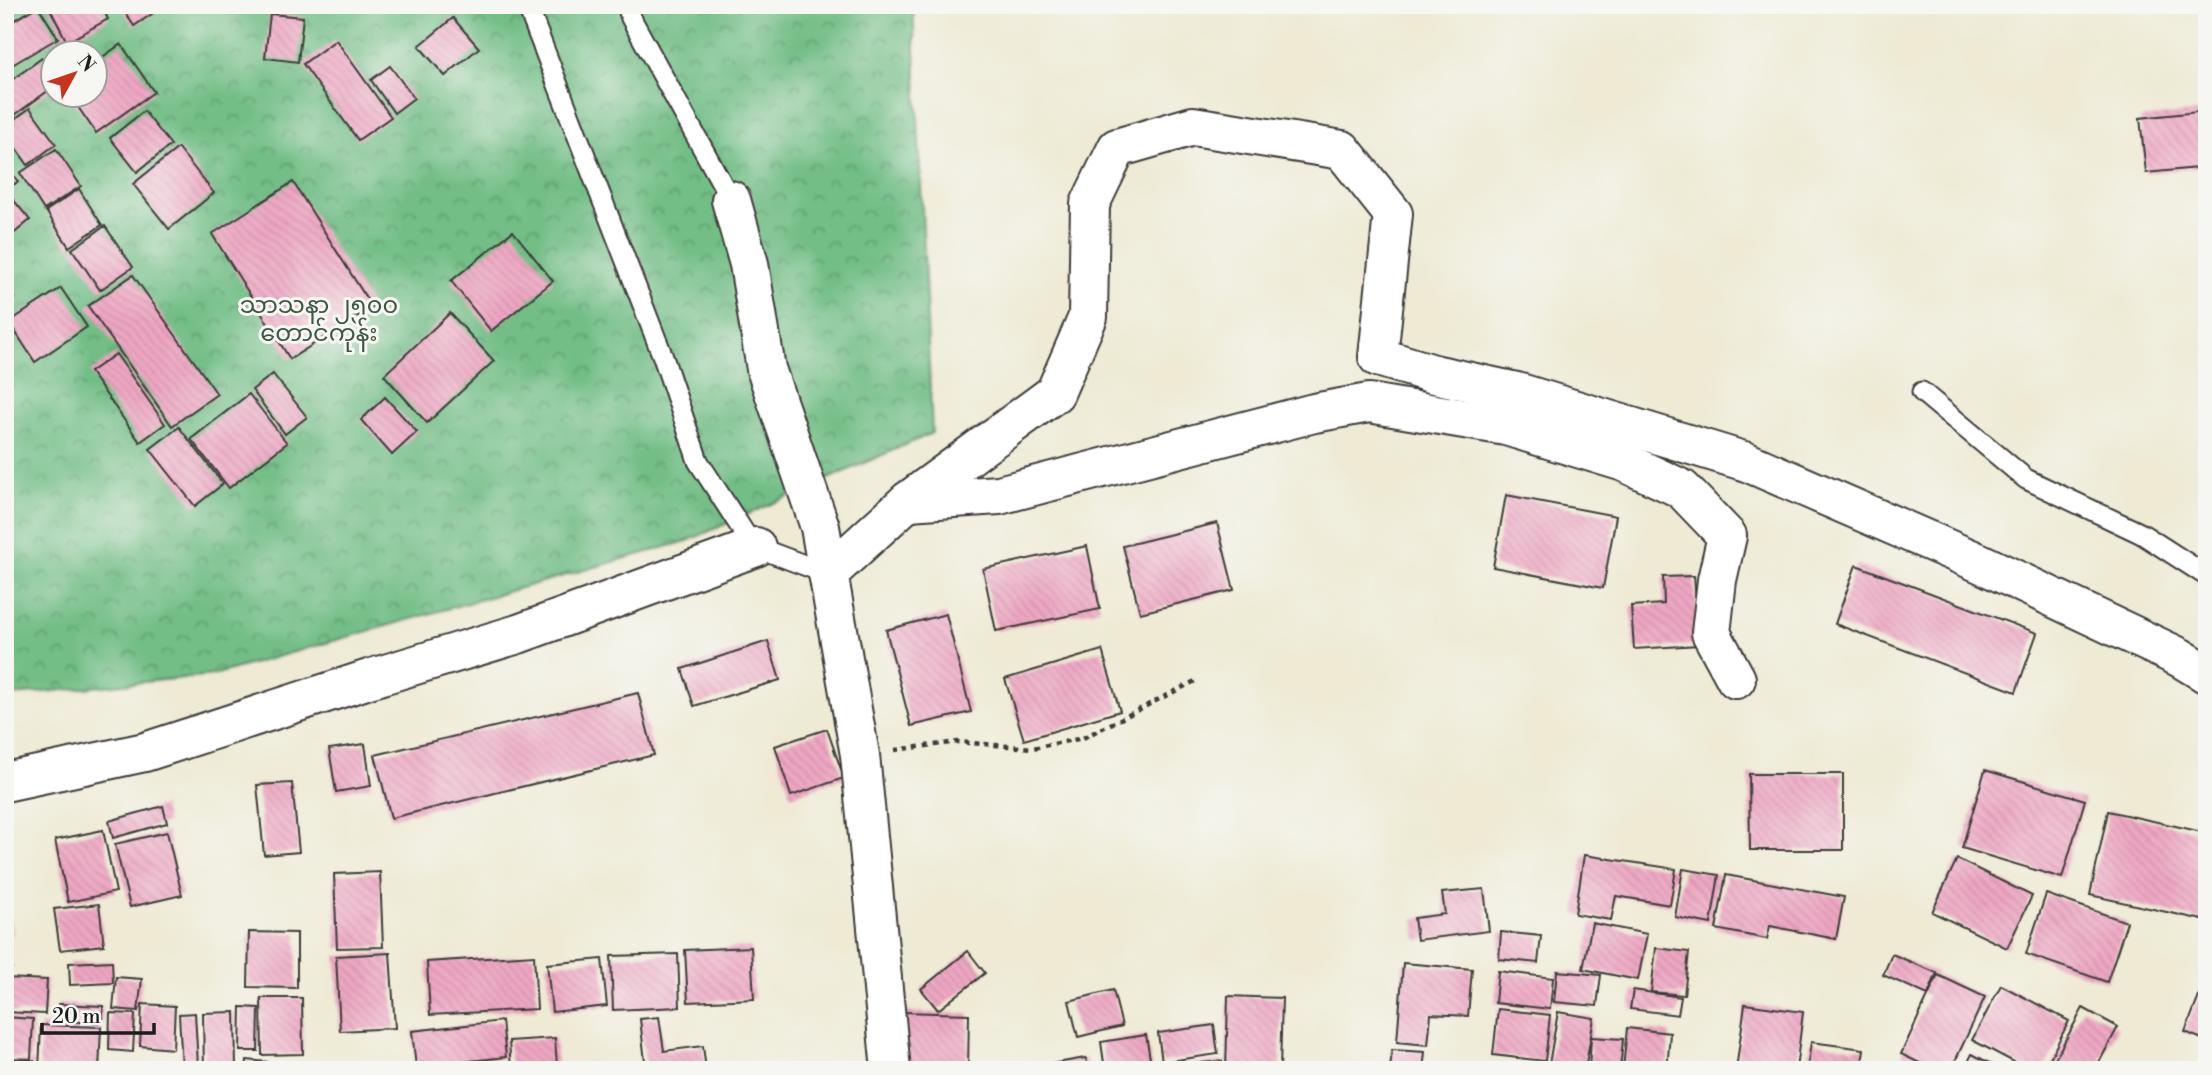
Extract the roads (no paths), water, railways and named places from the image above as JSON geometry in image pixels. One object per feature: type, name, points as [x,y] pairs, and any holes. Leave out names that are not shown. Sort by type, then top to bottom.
[{"type":"street","points":[[828,574],[908,501],[1055,393],[1088,317],[1090,204],[1117,148],[1193,127],[1342,150],[1393,214],[1378,357],[1369,403]]},
{"type":"street","points":[[732,200],[749,264],[766,369],[820,527],[860,755],[891,1070]]},
{"type":"street","points":[[1378,357],[1434,374],[1517,391],[1747,461],[1980,563],[2179,657],[2207,674]]},
{"type":"street","points":[[908,501],[999,495],[1314,413],[1369,403],[1506,426],[1624,462],[1682,489],[1727,536],[1717,580],[1711,633],[1736,679]]},
{"type":"street","points":[[5,782],[145,752],[518,634],[756,547]]},
{"type":"lane","points":[[527,5],[663,357],[698,461],[756,547],[828,574]]},
{"type":"lane","points":[[627,5],[631,18],[732,200]]},
{"type":"lane","points":[[1922,392],[2026,479],[2142,534],[2207,576]]},
{"type":"park label","name":"သာသနာ ၂၅၀၀ တောင်ကုန်း","points":[[319,319]]}]
